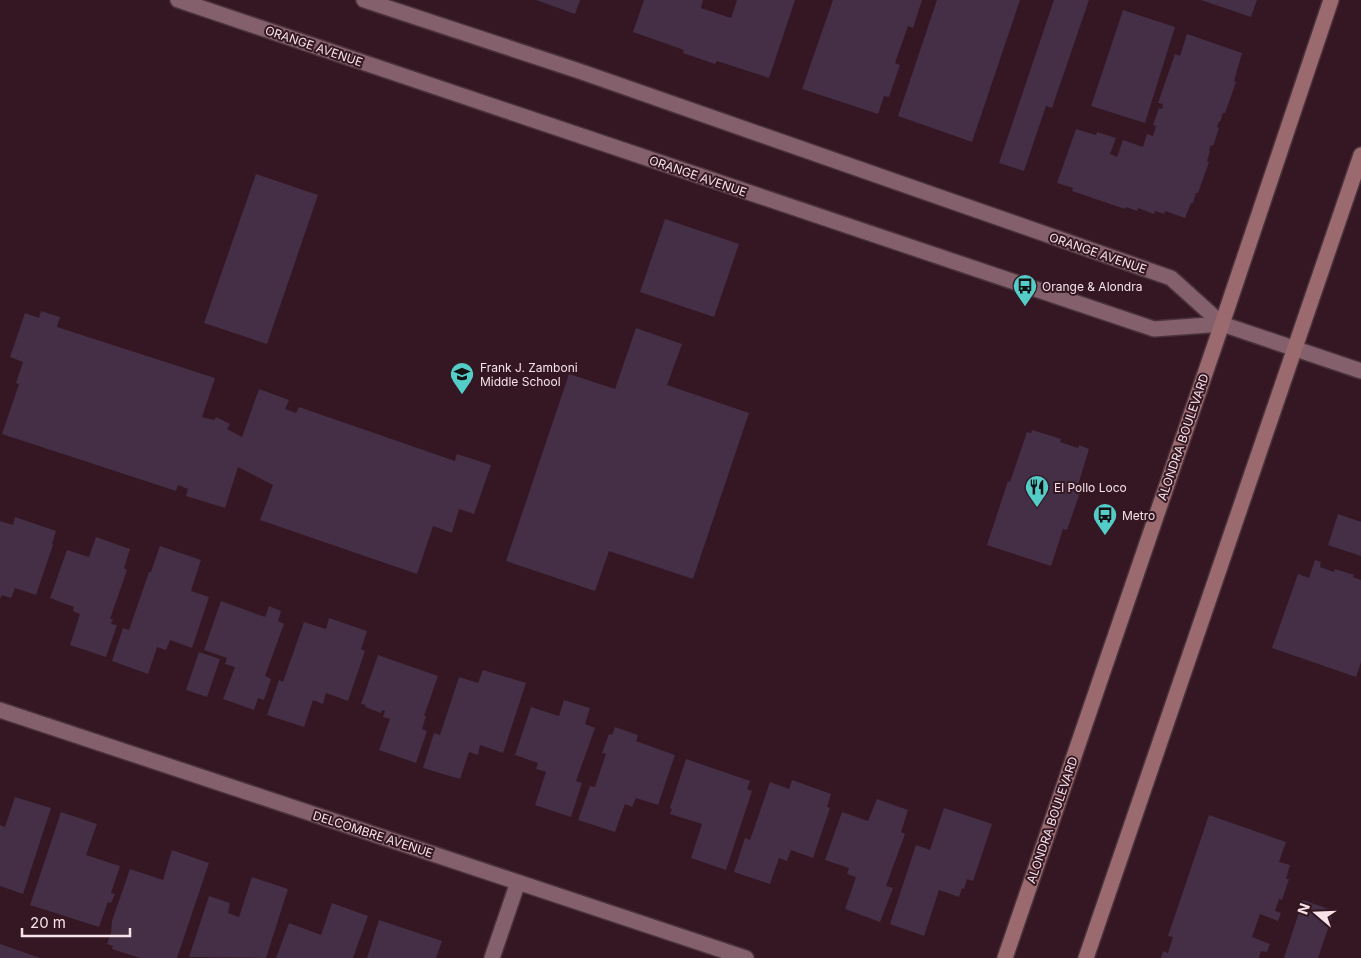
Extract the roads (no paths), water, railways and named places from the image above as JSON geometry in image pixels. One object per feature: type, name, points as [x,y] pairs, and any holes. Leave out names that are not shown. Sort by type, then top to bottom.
[{"type":"main road","name":"ALONDRA BOULEVARD","points":[[1005,958],[1331,0]]},
{"type":"main road","points":[[1086,958],[1361,155]]},
{"type":"street","name":"ORANGE AVENUE","points":[[178,0],[1154,329],[1222,324],[1361,371]]},
{"type":"street","name":"ORANGE AVENUE","points":[[364,0],[597,78],[1171,278],[1222,324]]},
{"type":"street","name":"DELCOMBRE AVENUE","points":[[0,710],[746,958]]},
{"type":"street","points":[[492,958],[518,882]]},
{"type":"place","name":"Orange & Alondra","points":[[1025,307]]},
{"type":"place","name":"Frank J. Zamboni Middle School","points":[[462,395]]},
{"type":"place","name":"El Pollo Loco","points":[[1037,508]]},
{"type":"place","name":"Metro","points":[[1105,536]]}]
